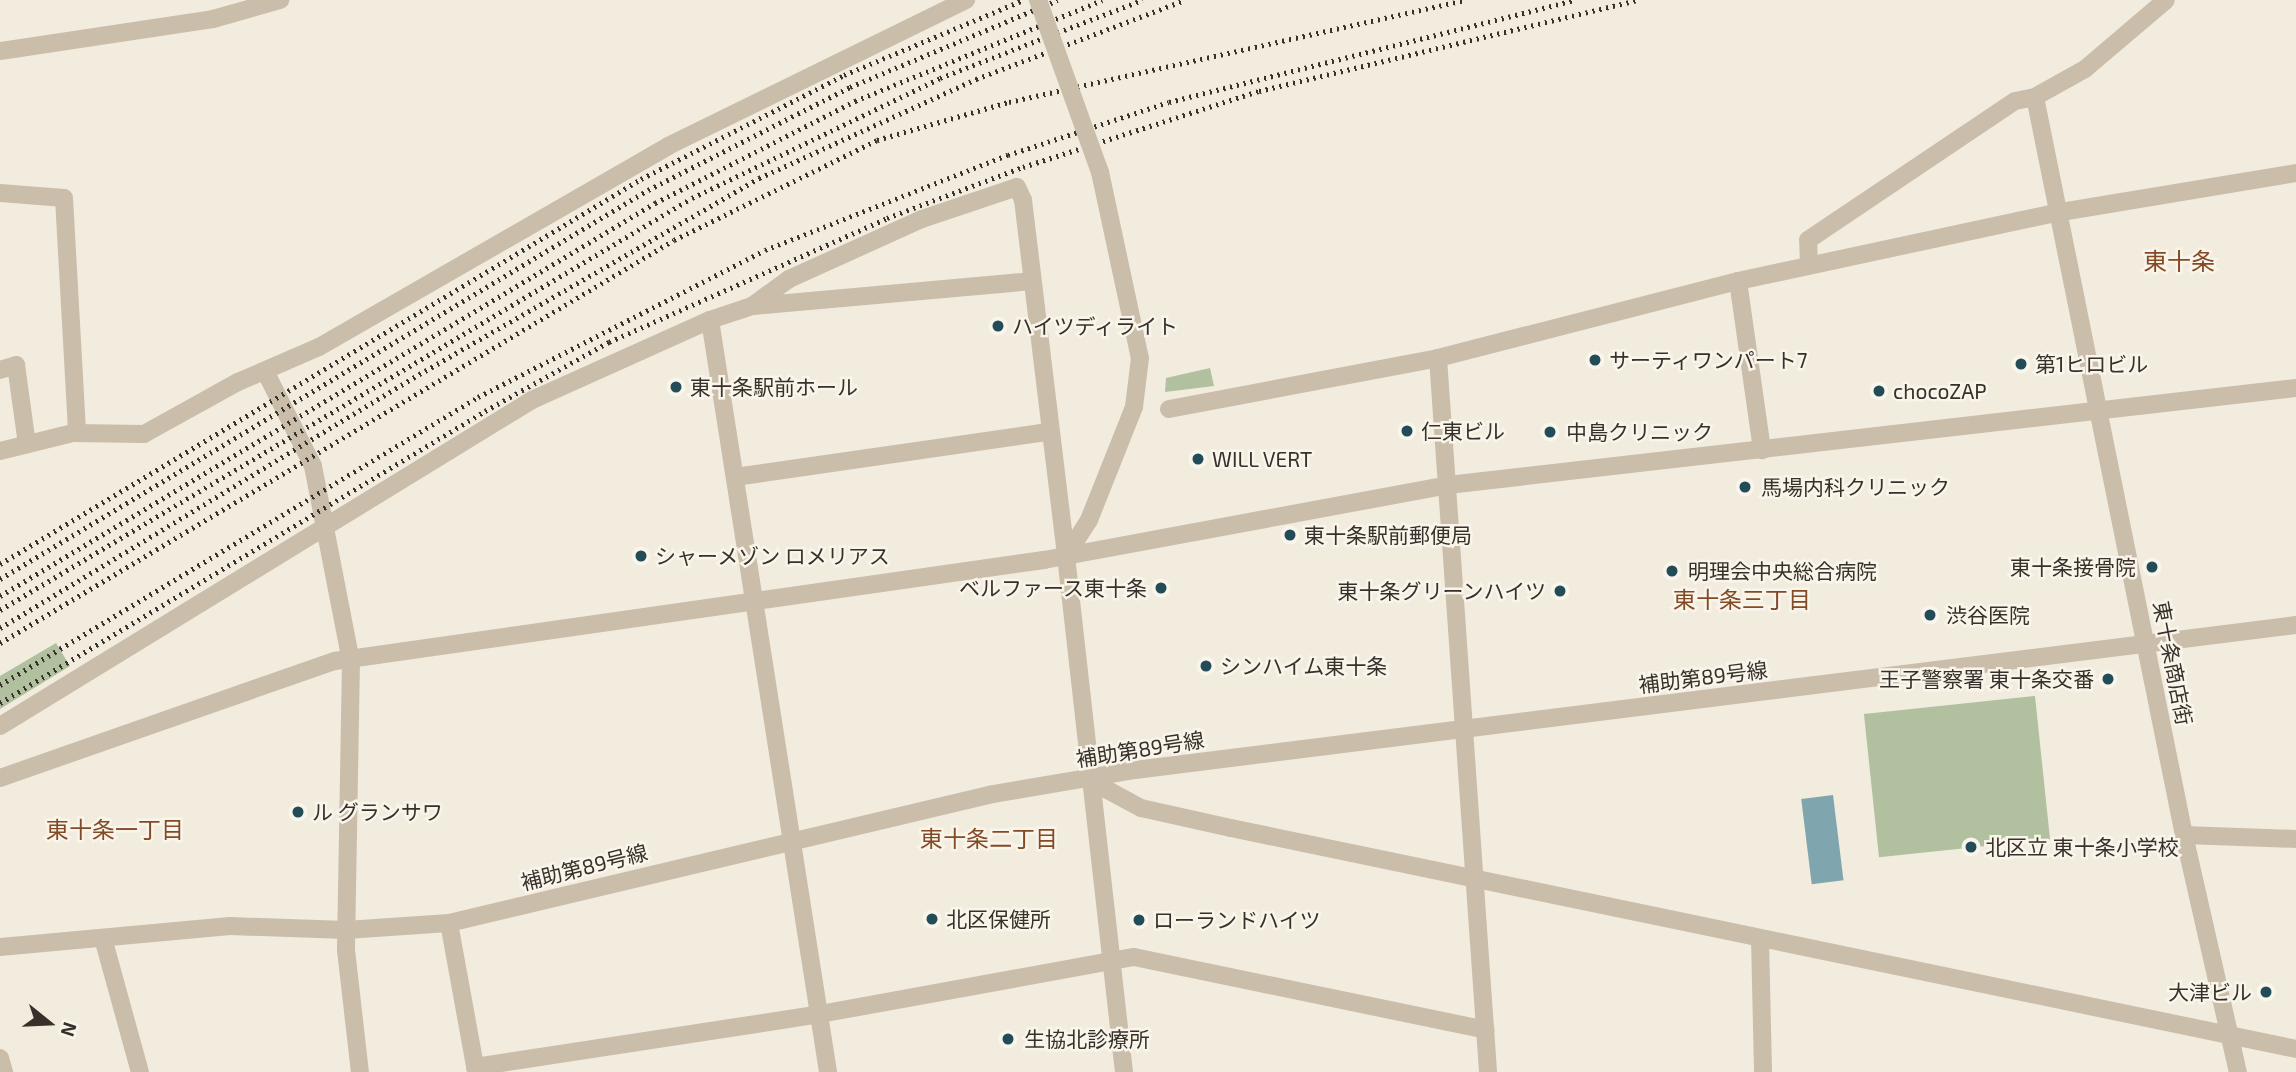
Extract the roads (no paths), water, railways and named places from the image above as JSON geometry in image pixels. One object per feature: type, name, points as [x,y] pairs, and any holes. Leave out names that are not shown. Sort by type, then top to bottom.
[{"type":"street","points":[[0,51],[213,19],[280,0]]},
{"type":"street","points":[[0,451],[77,433],[144,434],[265,371],[319,347],[668,146],[966,0]]},
{"type":"street","points":[[1038,0],[1100,172],[1140,358],[1134,407],[1089,520],[1066,556]]},
{"type":"street","points":[[1809,265],[1808,240],[2015,102],[2035,97],[2085,69],[2166,0]]},
{"type":"street","name":"東十条商店街","points":[[2035,97],[2061,212],[2098,414],[2184,835],[2238,1072]]},
{"type":"street","points":[[1169,409],[1438,358],[1738,281],[2061,212],[2296,173]]},
{"type":"street","points":[[752,306],[789,279],[922,219],[1017,187],[1023,200],[1124,1072]]},
{"type":"street","points":[[0,194],[64,198],[77,433]]},
{"type":"street","points":[[0,726],[237,583],[327,523],[532,400],[710,320],[752,306],[1032,281]]},
{"type":"street","points":[[1738,281],[1762,450]]},
{"type":"street","points":[[710,320],[828,1072]]},
{"type":"street","points":[[1438,358],[1477,882],[1488,1072]]},
{"type":"street","points":[[0,370],[16,365],[27,444]]},
{"type":"street","points":[[265,371],[313,466],[327,523],[351,661],[346,930],[360,1072]]},
{"type":"street","points":[[0,778],[335,661],[351,661],[755,604],[1066,556],[1448,485],[2098,414],[2296,388]]},
{"type":"street","points":[[735,477],[1048,432]]},
{"type":"street","name":"補助第89号線","points":[[0,947],[229,926],[346,930],[449,923],[993,794],[1091,781],[1135,771],[2296,625]]},
{"type":"street","points":[[1091,781],[1141,808],[1477,882],[2296,1049]]},
{"type":"street","points":[[2184,835],[2296,839]]},
{"type":"street","points":[[449,923],[475,1070],[820,1014],[1110,959],[1134,957],[1485,1030]]},
{"type":"street","points":[[103,937],[140,1072]]},
{"type":"street","points":[[1760,939],[1763,1072]]},
{"type":"street","points":[[0,1058],[4,1072]]},
{"type":"water","points":[[1833,795],[1843,880],[1812,884],[1801,799]]},
{"type":"railway","points":[[0,564],[641,179],[844,75],[1023,0]]},
{"type":"railway","points":[[0,579],[648,190],[850,87],[1058,0]]},
{"type":"railway","points":[[0,596],[655,203],[855,101],[1102,0]]},
{"type":"railway","points":[[0,610],[692,198],[940,78],[1142,0]]},
{"type":"railway","points":[[0,628],[425,371],[759,178],[976,79],[1185,0]]},
{"type":"railway","points":[[0,643],[674,240],[877,140],[1009,102],[1465,0]]},
{"type":"railway","points":[[0,685],[478,397],[765,250],[1008,155],[1169,102],[1574,0]]},
{"type":"railway","points":[[0,703],[485,411],[609,342],[887,218],[1023,167],[1259,91],[1637,0]]},
{"type":"place","name":"ハイツディライト","points":[[998,326]]},
{"type":"place","name":"サーティワンパート7","points":[[1595,360]]},
{"type":"place","name":"第1ヒロビル","points":[[2021,364]]},
{"type":"place","name":"東十条駅前ホール","points":[[676,387]]},
{"type":"place","name":"chocoZAP","points":[[1879,391]]},
{"type":"place","name":"仁東ビル","points":[[1407,431]]},
{"type":"place","name":"中島クリニック","points":[[1550,432]]},
{"type":"place","name":"WILL VERT","points":[[1198,459]]},
{"type":"place","name":"馬場内科クリニック","points":[[1745,487]]},
{"type":"place","name":"東十条駅前郵便局","points":[[1290,535]]},
{"type":"place","name":"シャーメゾン ロメリアス","points":[[641,556]]},
{"type":"place","name":"東十条接骨院","points":[[2152,567]]},
{"type":"place","name":"明理会中央総合病院","points":[[1672,571]]},
{"type":"place","name":"ベルファース東十条","points":[[1161,588]]},
{"type":"place","name":"東十条グリーンハイツ","points":[[1560,591]]},
{"type":"place","name":"渋谷医院","points":[[1930,615]]},
{"type":"place","name":"シンハイム東十条","points":[[1206,666]]},
{"type":"place","name":"王子警察署 東十条交番","points":[[2108,679]]},
{"type":"place","name":"ル グランサワ","points":[[298,812]]},
{"type":"place","name":"北区立 東十条小学校","points":[[1971,847]]},
{"type":"place","name":"北区保健所","points":[[932,919]]},
{"type":"place","name":"ローランドハイツ","points":[[1139,920]]},
{"type":"place","name":"大津ビル","points":[[2266,992]]},
{"type":"place","name":"生協北診療所","points":[[1008,1039]]},
{"type":"district","name":"東十条","points":[[2179,261]]},
{"type":"district","name":"東十条三丁目","points":[[1742,599]]},
{"type":"district","name":"東十条一丁目","points":[[115,829]]},
{"type":"district","name":"東十条二丁目","points":[[989,838]]}]
